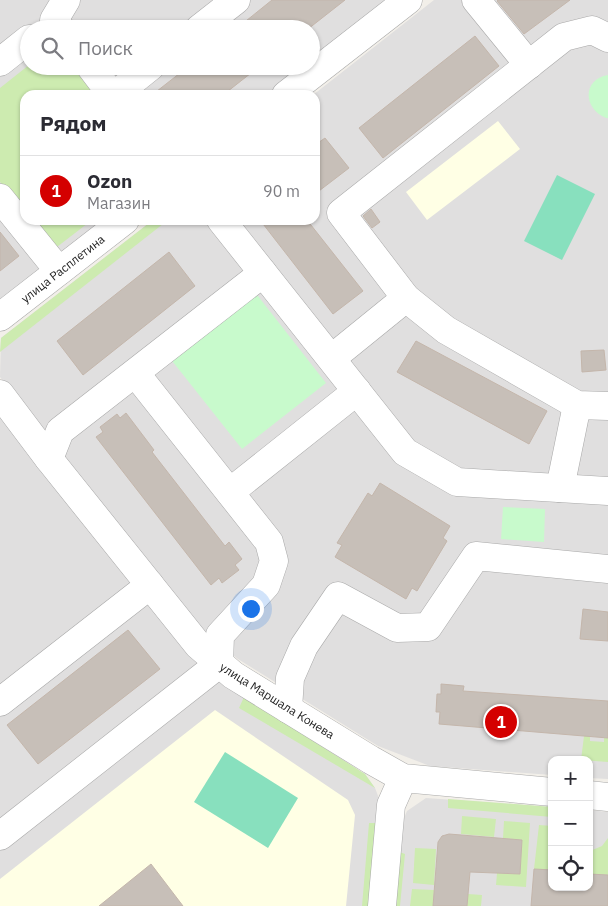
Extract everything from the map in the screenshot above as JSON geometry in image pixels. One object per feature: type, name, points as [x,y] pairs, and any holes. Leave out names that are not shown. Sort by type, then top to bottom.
[{"type":"street","points":[[210,20],[236,0]]},
{"type":"street","points":[[320,69],[408,0]]},
{"type":"street","points":[[476,0],[529,65]]},
{"type":"street","points":[[608,38],[592,30],[564,37],[342,214],[406,298],[446,330],[577,405],[608,406]]},
{"type":"street","points":[[0,62],[20,46]]},
{"type":"street","points":[[97,75],[109,90]]},
{"type":"street","points":[[120,90],[139,75]]},
{"type":"street","points":[[292,90],[312,75]]},
{"type":"street","points":[[0,198],[20,223]]},
{"type":"street","points":[[22,225],[59,271]]},
{"type":"street","name":"улица Расплетина","points":[[0,317],[119,225]]},
{"type":"street","points":[[224,225],[332,358],[405,452],[457,482],[608,491]]},
{"type":"street","points":[[50,460],[60,432],[263,273]]},
{"type":"street","points":[[332,358],[406,298]]},
{"type":"street","points":[[0,836],[218,664],[220,635],[266,585],[274,560],[269,542],[136,374]]},
{"type":"street","points":[[230,492],[357,391]]},
{"type":"street","name":"улица Маршала Конева","points":[[0,394],[50,460],[198,645],[218,664],[288,709],[403,778],[548,792]]},
{"type":"street","points":[[560,488],[577,405]]},
{"type":"street","points":[[288,709],[290,678],[304,646],[338,596],[397,628],[428,627],[476,556],[608,569]]},
{"type":"street","points":[[0,702],[150,585]]},
{"type":"street","points":[[382,906],[391,804],[403,778]]},
{"type":"street","points":[[593,795],[608,797]]},
{"type":"shaded area","points":[[0,0],[387,0],[320,52],[320,20],[20,20],[20,75],[291,75],[272,90],[20,90],[20,225],[100,225],[0,303]]},
{"type":"shaded area","points":[[434,0],[608,0],[608,779],[593,778],[593,756],[548,756],[548,775],[430,766],[378,746],[238,659],[198,628],[0,377],[1,338],[147,225],[320,225],[320,90]]},
{"type":"shaded area","points":[[498,121],[520,149],[427,220],[406,192]]},
{"type":"shaded area","points":[[0,414],[244,697],[365,774],[375,788],[380,801],[373,906],[0,906]]},
{"type":"shaded area","points":[[215,710],[348,800],[355,815],[346,906],[0,906],[0,879]]},
{"type":"shaded area","points":[[426,798],[548,807],[548,891],[593,891],[593,810],[608,812],[608,906],[392,906],[399,830],[407,811]]},
{"type":"green space","points":[[20,72],[20,75],[86,75],[97,90],[20,90],[20,208],[0,182],[0,88]]},
{"type":"green space","points":[[608,75],[608,118],[606,118],[598,114],[593,108],[589,95],[593,82]]},
{"type":"green space","points":[[557,175],[595,194],[562,260],[524,241]]},
{"type":"green space","points":[[33,225],[86,225],[53,250]]},
{"type":"green space","points":[[147,225],[162,225],[0,352],[1,338]]},
{"type":"green space","points":[[254,291],[326,383],[242,449],[169,357]]},
{"type":"green space","points":[[503,507],[545,509],[544,542],[501,539]]},
{"type":"green space","points":[[244,697],[365,774],[375,788],[239,708]]},
{"type":"green space","points":[[584,736],[590,736],[590,741],[604,742],[604,738],[608,738],[608,762],[593,761],[593,756],[582,756]]},
{"type":"green space","points":[[225,752],[298,798],[268,848],[194,802]]},
{"type":"green space","points":[[448,799],[548,807],[548,817],[448,808]]},
{"type":"green space","points":[[462,816],[496,819],[494,837],[461,834]]},
{"type":"green space","points":[[504,821],[530,823],[526,887],[496,885],[497,873],[520,874],[522,840],[503,838]]},
{"type":"green space","points":[[369,823],[380,823],[373,906],[362,906]]},
{"type":"green space","points":[[539,825],[548,826],[548,870],[534,869]]},
{"type":"green space","points":[[608,838],[608,875],[593,874],[593,850],[602,846]]},
{"type":"green space","points":[[415,848],[436,849],[434,885],[413,883]]},
{"type":"green space","points":[[397,851],[405,854],[400,906],[392,906]]},
{"type":"green space","points":[[412,889],[434,890],[433,906],[410,906]]},
{"type":"green space","points":[[468,894],[482,895],[481,906],[467,906]]},
{"type":"building","points":[[272,0],[345,0],[319,20],[247,20]]},
{"type":"building","points":[[498,0],[570,0],[524,34]]},
{"type":"building","points":[[475,36],[499,66],[383,158],[359,128]]},
{"type":"building","points":[[178,75],[249,75],[229,90],[158,90]]},
{"type":"building","points":[[325,138],[349,168],[320,190],[320,142]]},
{"type":"building","points":[[371,209],[380,222],[372,228],[363,216]]},
{"type":"building","points":[[264,225],[311,225],[363,291],[333,314]]},
{"type":"building","points":[[0,232],[19,256],[0,271]]},
{"type":"building","points":[[169,252],[195,286],[83,375],[57,341]]},
{"type":"building","points":[[416,341],[547,411],[529,444],[397,372]]},
{"type":"building","points":[[604,350],[606,370],[582,372],[581,351]]},
{"type":"building","points":[[126,413],[154,450],[152,452],[225,546],[229,542],[242,559],[235,565],[239,570],[222,583],[219,578],[211,585],[96,437],[103,432],[100,427],[117,414],[120,418]]},
{"type":"building","points":[[380,483],[450,526],[443,538],[447,541],[417,591],[412,588],[406,599],[335,557],[342,545],[337,543],[368,493],[372,496]]},
{"type":"building","points":[[583,609],[608,612],[608,641],[580,639]]},
{"type":"building","points":[[128,630],[160,669],[38,764],[7,725]]},
{"type":"building","points":[[441,684],[464,686],[463,691],[608,701],[608,738],[439,724],[440,712],[436,712],[437,694],[441,694]]},
{"type":"building","points":[[449,834],[522,840],[520,874],[470,872],[467,906],[433,906],[438,842],[442,836]]},
{"type":"building","points":[[151,864],[183,906],[99,906]]},
{"type":"building","points":[[534,869],[548,870],[548,891],[593,891],[593,874],[608,875],[608,906],[531,906]]},
{"type":"place","name":"Ozon","points":[[501,722]]}]
